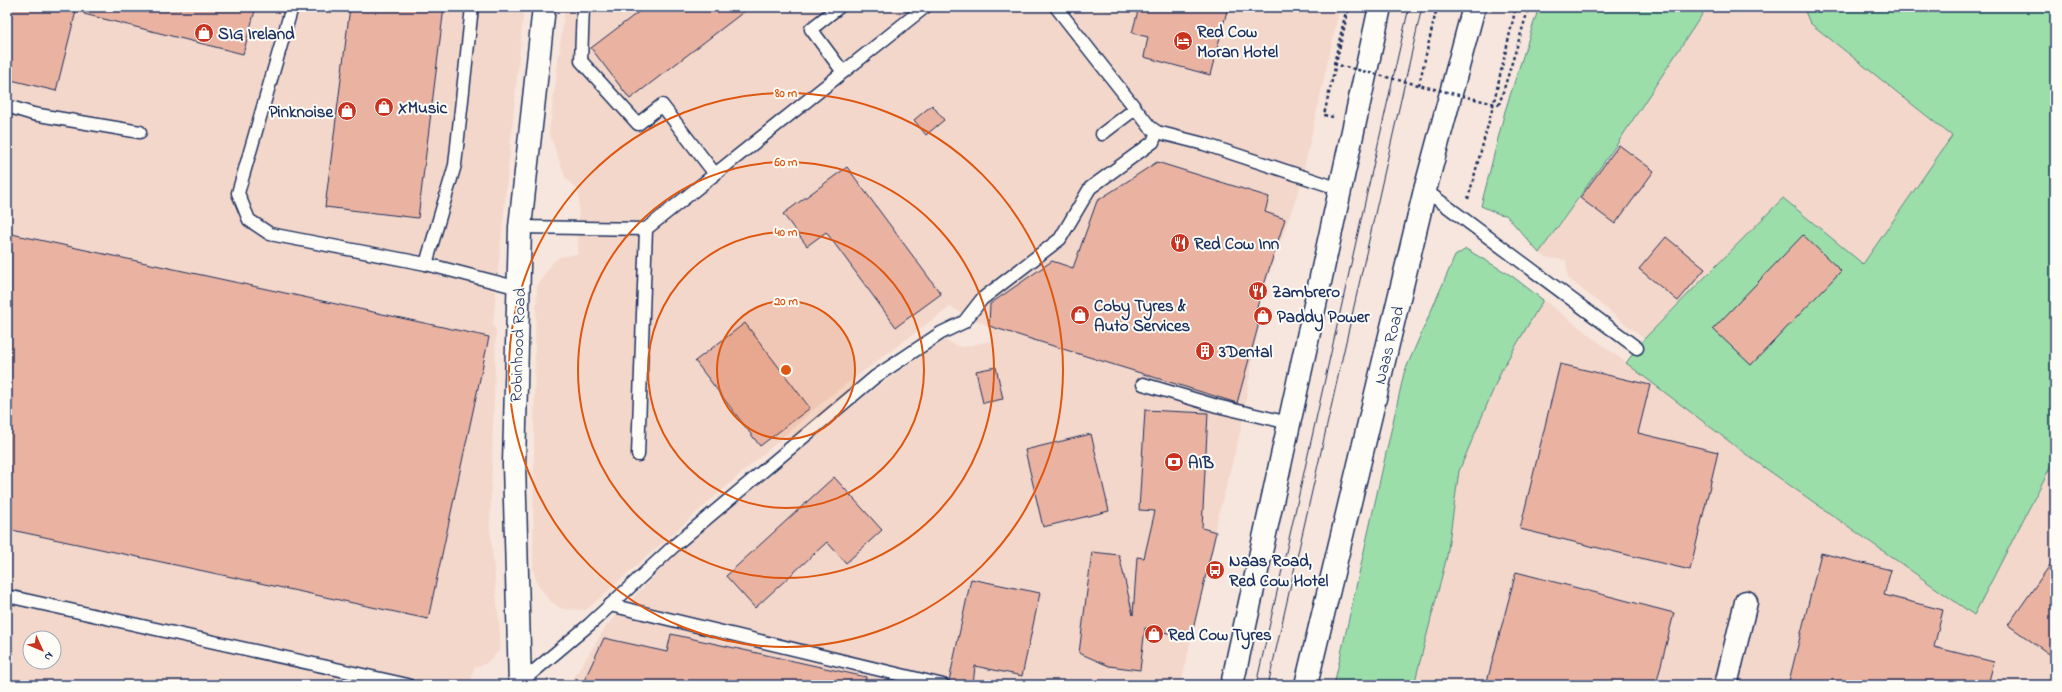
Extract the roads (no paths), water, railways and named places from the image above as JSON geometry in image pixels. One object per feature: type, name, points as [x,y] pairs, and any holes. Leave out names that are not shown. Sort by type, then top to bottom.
[{"type":"main road","name":"Robinhood Road","points":[[520,684],[514,464],[520,227],[544,7]]},
{"type":"main road","points":[[1232,685],[1380,7]]},
{"type":"main road","name":"Naas Road","points":[[1306,685],[1425,190],[1474,7]]},
{"type":"main road","points":[[1726,685],[1746,602]]},
{"type":"lane","points":[[292,7],[238,193],[249,220],[270,234],[426,264],[519,288]]},
{"type":"lane","points":[[426,264],[455,165],[472,7]]},
{"type":"lane","points":[[583,7],[581,61],[638,124],[662,105],[715,174]]},
{"type":"lane","points":[[839,7],[811,29],[843,72]]},
{"type":"lane","points":[[520,227],[646,229],[925,7]]},
{"type":"lane","points":[[1056,7],[1135,109],[1150,127],[1157,132],[1204,144],[1340,189]]},
{"type":"lane","points":[[7,106],[33,114],[140,132]]},
{"type":"lane","points":[[1102,134],[1135,109]]},
{"type":"lane","points":[[520,684],[610,605],[675,545],[875,377],[941,333],[964,322],[982,299],[1060,239],[1090,188],[1153,142],[1157,132]]},
{"type":"lane","points":[[1425,190],[1637,348]]},
{"type":"lane","points":[[638,455],[646,229]]},
{"type":"lane","points":[[1143,384],[1217,406],[1289,423]]},
{"type":"lane","points":[[7,596],[408,685]]},
{"type":"lane","points":[[610,605],[943,685]]},
{"type":"tram line","points":[[1256,685],[1409,7]]},
{"type":"tram line","points":[[1268,685],[1422,7]]},
{"type":"place","name":"SIG Ireland","points":[[204,33]]},
{"type":"place","name":"Red Cow Moran Hotel","points":[[1183,41]]},
{"type":"place","name":"XMusic","points":[[384,107]]},
{"type":"place","name":"Pinknoise","points":[[347,111]]},
{"type":"place","name":"Red Cow Inn","points":[[1180,243]]},
{"type":"place","name":"Zambrero","points":[[1258,291]]},
{"type":"place","name":"Coby Tyres & Auto Services","points":[[1080,315]]},
{"type":"place","name":"Paddy Power","points":[[1263,316]]},
{"type":"place","name":"3Dental","points":[[1205,351]]},
{"type":"place","name":"AIB","points":[[1174,462]]},
{"type":"place","name":"Naas Road, Red Cow Hotel","points":[[1215,570]]},
{"type":"place","name":"Red Cow Tyres","points":[[1154,634]]}]
